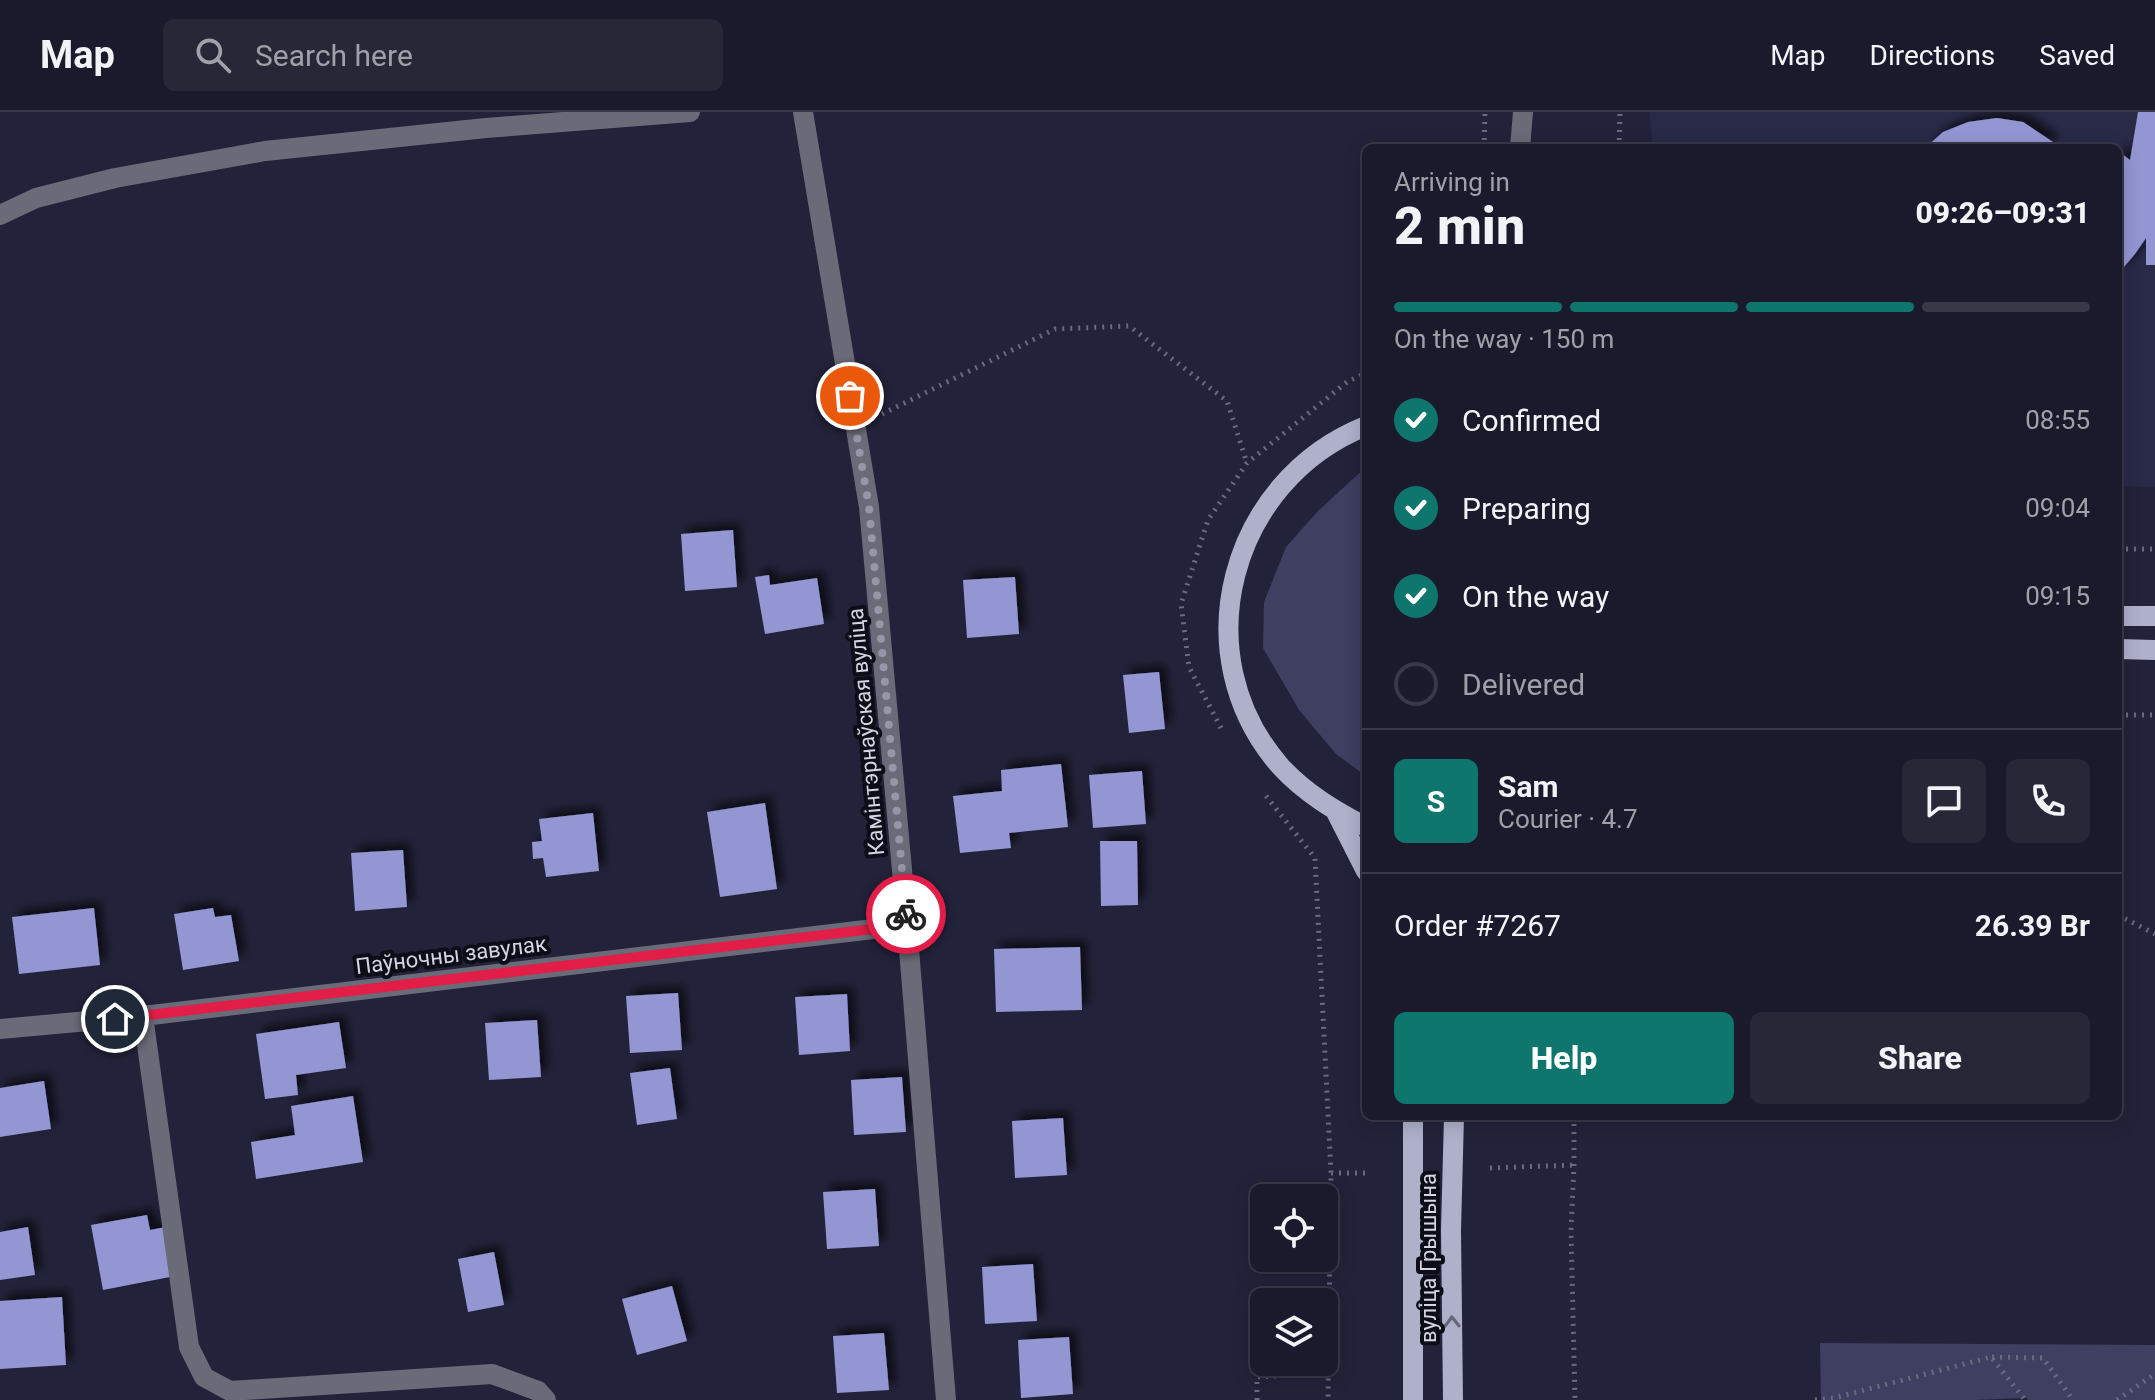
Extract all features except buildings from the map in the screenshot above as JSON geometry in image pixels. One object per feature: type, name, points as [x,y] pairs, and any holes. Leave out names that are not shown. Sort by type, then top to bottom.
[{"type":"main road","points":[[1362,428],[1317,452],[1290,474],[1268,502],[1250,533],[1237,566],[1230,601],[1229,637],[1234,672],[1244,706],[1260,738],[1307,791],[1336,812],[1362,825]]},
{"type":"main road","points":[[2122,616],[2155,616]]},
{"type":"main road","points":[[2122,649],[2155,650]]},
{"type":"main road","points":[[1336,812],[1362,863]]},
{"type":"main road","name":"вуліца Грышына","points":[[1413,1120],[1413,1400]]},
{"type":"main road","name":"вуліца Грышына","points":[[1453,1400],[1451,1230],[1454,1120]]},
{"type":"street","points":[[0,215],[36,198],[115,178],[265,151],[486,128],[690,112]]},
{"type":"street","name":"Камінтэрнаўская вуліца","points":[[803,112],[869,507],[946,1400]]},
{"type":"street","points":[[1520,144],[1523,112]]},
{"type":"street","name":"Паўночны завулак","points":[[0,1029],[143,1016],[907,925]]},
{"type":"street","points":[[143,1016],[189,1347],[204,1377],[230,1391],[492,1374],[538,1391],[546,1400]]},
{"type":"path","points":[[1484,144],[1485,112]]},
{"type":"path","points":[[1619,144],[1620,112]]},
{"type":"path","points":[[856,427],[1055,329],[1129,326],[1227,401],[1247,463]]},
{"type":"path","points":[[1222,730],[1189,667],[1181,604],[1208,520],[1247,463],[1347,382],[1362,375]]},
{"type":"path","points":[[2122,549],[2155,549]]},
{"type":"path","points":[[2122,715],[2155,715]]},
{"type":"path","points":[[1261,789],[1315,858],[1331,1173],[1330,1288]]},
{"type":"path","points":[[2122,917],[2155,934]]},
{"type":"path","points":[[1574,1120],[1571,1230],[1575,1400]]},
{"type":"path","points":[[1490,1168],[1574,1165]]},
{"type":"path","points":[[1331,1173],[1370,1173]]},
{"type":"path","points":[[1815,1400],[1834,1398],[1991,1357],[2043,1358],[2073,1400]]},
{"type":"path","points":[[1991,1357],[2025,1400]]},
{"type":"path","points":[[2117,1400],[2155,1374]]},
{"type":"path","points":[[1257,1400],[1257,1377],[1275,1376]]},
{"type":"path","points":[[1328,1400],[1329,1376]]},
{"type":"shaded area","points":[[1649,112],[2155,112],[2155,487],[2122,486],[2122,144],[1653,144]]},
{"type":"shaded area","points":[[1362,471],[1362,773],[1336,754],[1299,710],[1263,648],[1264,602],[1286,547],[1318,511]]},
{"type":"shaded area","points":[[1820,1343],[2155,1345],[2155,1400],[1821,1400]]},
{"type":"way so far","points":[[850,396],[869,507],[906,914]]},
{"type":"route","points":[[115,1019],[907,925],[906,914]]}]
